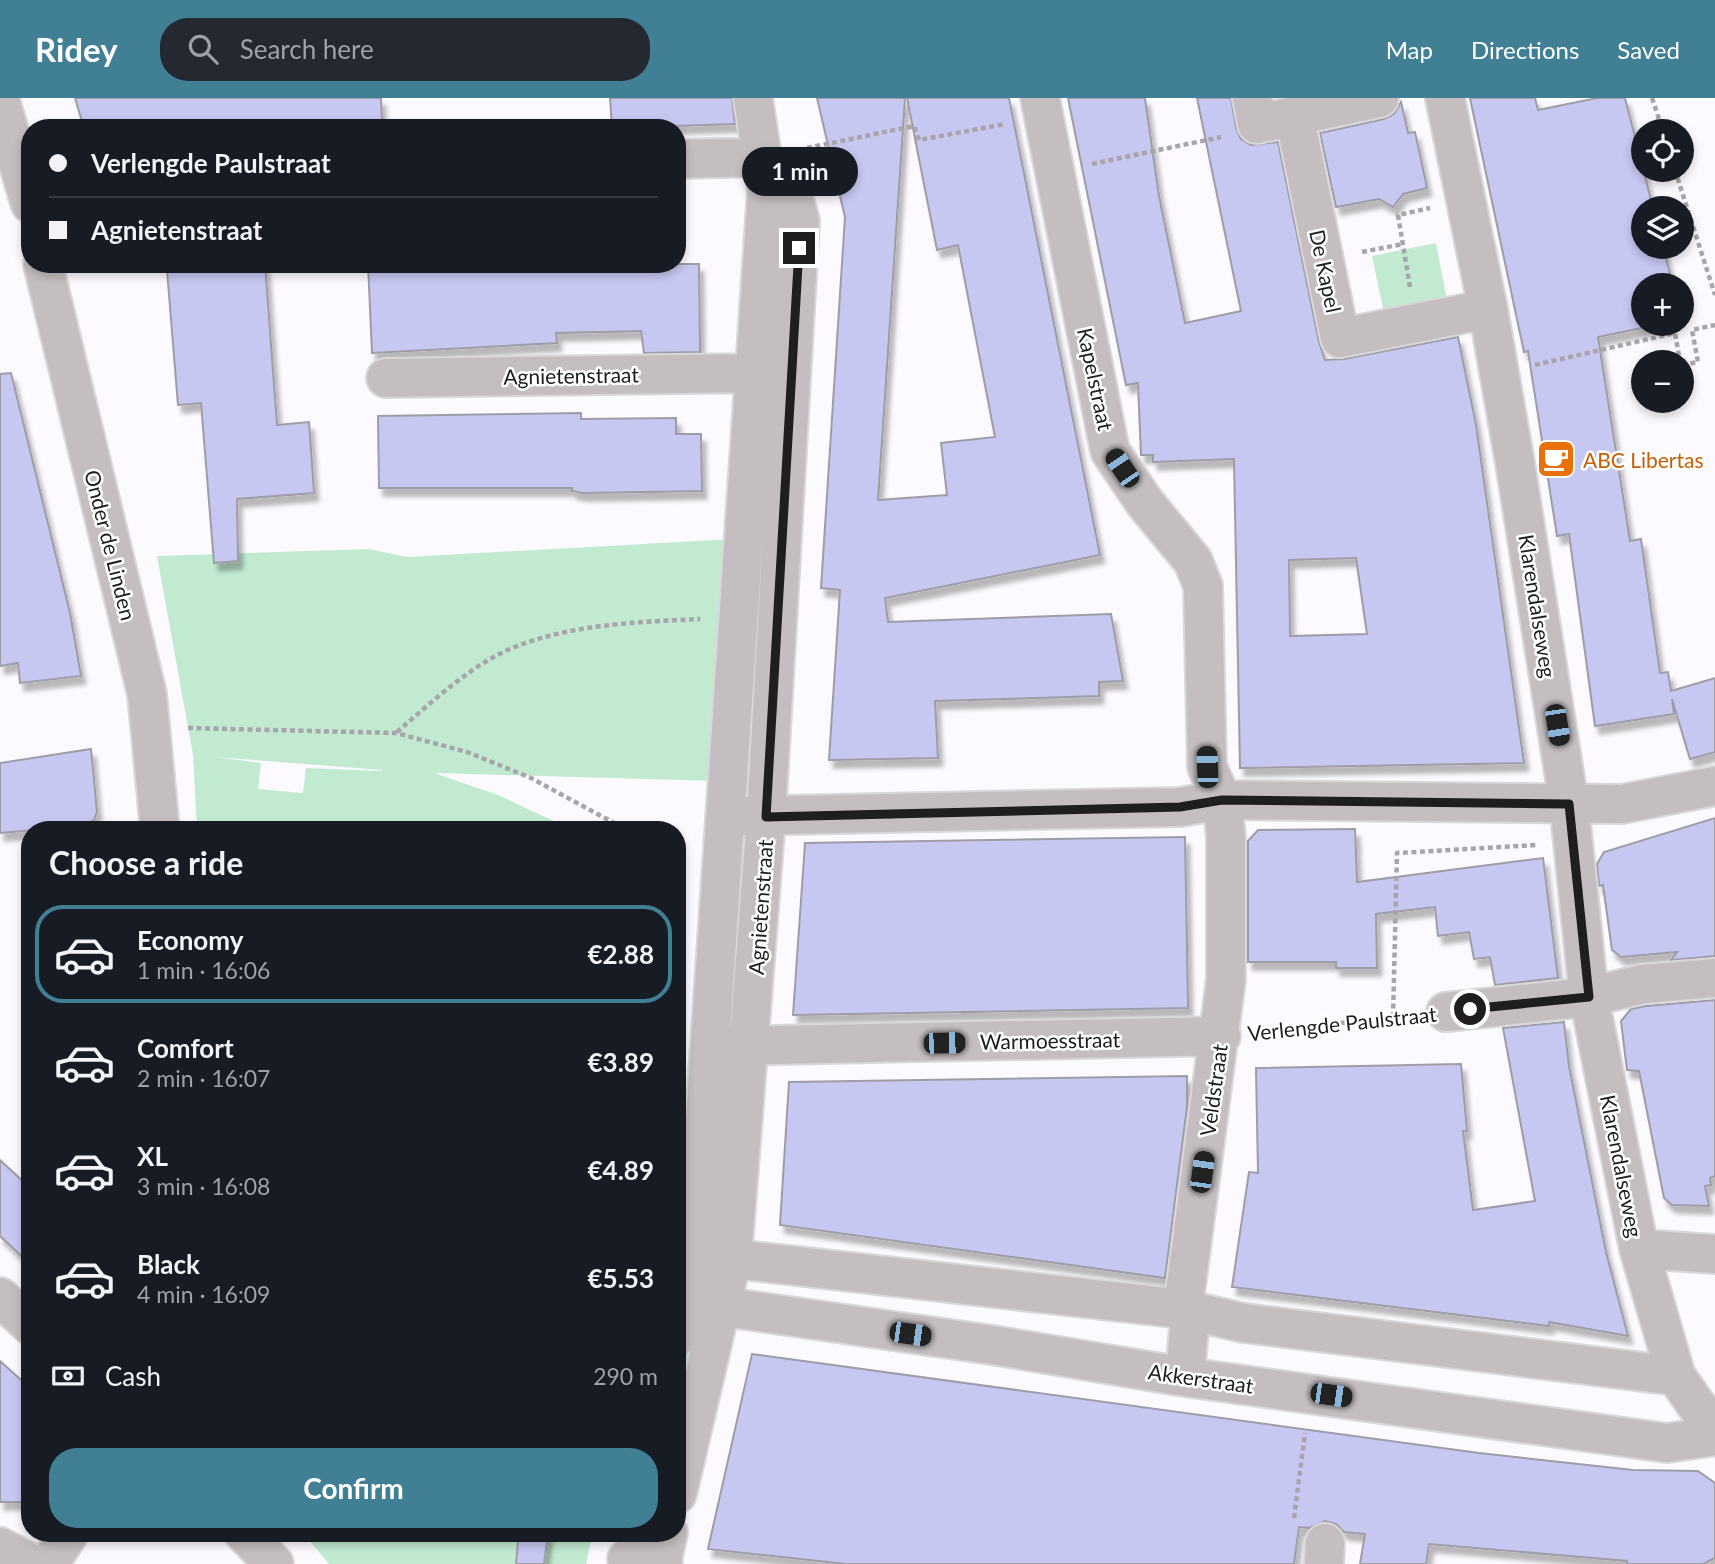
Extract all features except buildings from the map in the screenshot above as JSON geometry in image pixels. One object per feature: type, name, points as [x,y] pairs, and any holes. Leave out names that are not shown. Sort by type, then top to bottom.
[{"type":"street","name":"Agnietenstraat","points":[[714,1257],[712,1045],[767,190],[753,98]]},
{"type":"street","points":[[1254,111],[1379,98]]},
{"type":"street","name":"Klarendalseweg","points":[[1445,98],[1500,373],[1569,804],[1589,997],[1639,1249],[1676,1376],[1715,1434]]},
{"type":"street","name":"Kapelstraat","points":[[1042,107],[1110,451],[1145,503],[1193,561],[1203,586],[1207,767],[1222,800]]},
{"type":"street","points":[[3,120],[21,174]]},
{"type":"street","name":"De Kapel","points":[[1299,138],[1340,338],[1488,309]]},
{"type":"street","name":"Agnietenstraat","points":[[686,1431],[704,1304],[750,1047],[766,817],[800,221],[791,189],[763,157]]},
{"type":"street","points":[[686,159],[763,157]]},
{"type":"street","name":"Onder de Linden","points":[[45,273],[148,694],[159,821]]},
{"type":"street","name":"Agnietenstraat","points":[[387,378],[755,373]]},
{"type":"street","points":[[727,816],[1180,807],[1222,800],[1622,804],[1715,786]]},
{"type":"street","name":"Veldstraat","points":[[1185,1377],[1189,1327],[1182,1309],[1221,1036],[1226,979],[1226,837],[1222,800]]},
{"type":"street","name":"Verlengde Paulstraat","points":[[1446,1012],[1589,997],[1643,984],[1715,978]]},
{"type":"street","name":"Warmoesstraat","points":[[712,1045],[750,1047],[1221,1036]]},
{"type":"street","points":[[1639,1249],[1715,1254]]},
{"type":"street","points":[[714,1257],[1182,1309],[1244,1323],[1676,1376]]},
{"type":"street","points":[[0,1297],[21,1317]]},
{"type":"street","name":"Agnietenstraat","points":[[686,1326],[704,1304]]},
{"type":"street","name":"Akkerstraat","points":[[704,1304],[992,1345],[1185,1377],[1667,1443],[1715,1434]]},
{"type":"street","points":[[49,1564],[63,1542]]},
{"type":"street","points":[[645,1558],[660,1542]]},
{"type":"street","points":[[0,1547],[32,1564]]},
{"type":"path","points":[[1652,98],[1659,119]]},
{"type":"path","points":[[763,157],[914,126],[919,140],[1042,107]]},
{"type":"path","points":[[1054,171],[1243,133],[1254,111]]},
{"type":"path","points":[[1679,182],[1715,295]]},
{"type":"path","points":[[1417,323],[1398,215],[1467,200]]},
{"type":"path","points":[[1364,252],[1403,244]]},
{"type":"path","points":[[1694,362],[1698,362],[1692,330],[1715,325]]},
{"type":"path","points":[[1500,373],[1675,333],[1678,350]]},
{"type":"path","points":[[396,733],[491,658],[554,635],[625,622],[739,618]]},
{"type":"path","points":[[153,727],[396,733],[467,752],[531,778],[610,821]]},
{"type":"path","points":[[1393,1017],[1397,853],[1573,843]]},
{"type":"path","name":"Verlengde Paulstraat","points":[[1221,1036],[1446,1012]]},
{"type":"path","points":[[1309,1392],[1292,1537],[1324,1553]]},
{"type":"green space","points":[[1436,243],[1448,305],[1385,318],[1372,256]]},
{"type":"green space","points":[[733,539],[716,781],[434,773],[498,795],[554,821],[197,821],[193,755],[157,556],[369,549],[407,557]],"holes":[[[214,757],[382,771],[306,768],[303,793],[258,789],[261,763]]]},
{"type":"green space","points":[[686,1332],[701,1336],[686,1404]]},
{"type":"green space","points":[[311,1542],[591,1542],[586,1564],[329,1564]]},
{"type":"place","name":"ABC Libertas","points":[[1556,459]]},
{"type":"route","points":[[799,248],[766,817],[1180,807],[1222,800],[1569,804],[1589,997],[1470,1009]]}]
